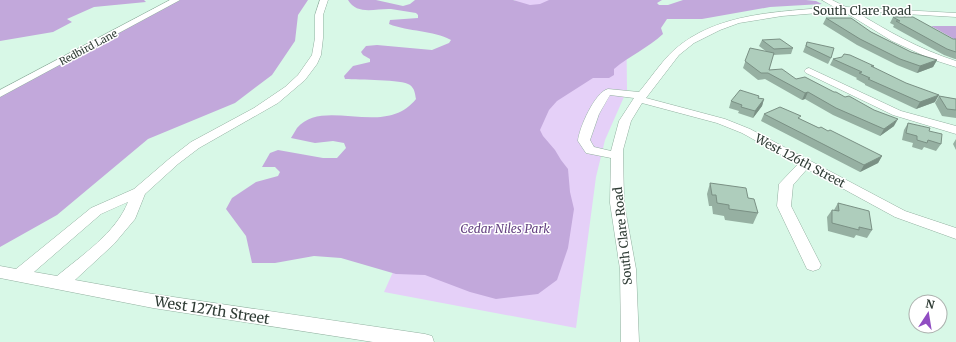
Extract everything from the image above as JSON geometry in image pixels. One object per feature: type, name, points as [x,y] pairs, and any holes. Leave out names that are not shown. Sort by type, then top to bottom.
[{"type":"street","name":"Redbird Lane","points":[[0,94],[176,0]]},
{"type":"street","points":[[20,275],[96,211],[139,192],[194,146],[254,113],[280,96],[312,65],[319,50],[319,14],[324,0]]},
{"type":"street","points":[[826,0],[845,9],[895,39],[934,57],[956,64]]},
{"type":"street","points":[[836,0],[846,6],[845,9]]},
{"type":"street","name":"South Clare Road","points":[[630,342],[628,269],[617,203],[617,150],[625,121],[676,53],[691,41],[717,28],[737,21],[763,16],[801,11],[845,9],[906,10],[956,15]]},
{"type":"street","points":[[809,71],[897,113],[956,130]]},
{"type":"street","name":"West 126th Street","points":[[617,156],[590,150],[587,148],[584,141],[586,130],[601,99],[608,92],[641,98],[746,131],[900,214],[956,234]]},
{"type":"street","points":[[806,163],[786,184],[784,206],[813,265]]},
{"type":"street","points":[[61,283],[108,240],[130,216],[139,192]]},
{"type":"street","name":"West 127th Street","points":[[0,272],[153,301],[425,342]]},
{"type":"green space","points":[[0,0],[144,0],[146,2],[94,7],[67,19],[72,22],[53,32],[0,41]]},
{"type":"green space","points":[[178,0],[308,0],[298,15],[295,41],[272,75],[235,103],[148,139],[57,215],[0,247],[0,94]]},
{"type":"green space","points":[[348,0],[376,0],[403,6],[410,4],[415,0],[513,0],[530,5],[540,4],[549,0],[662,0],[657,3],[659,5],[668,5],[683,0],[806,0],[816,1],[822,4],[770,7],[702,19],[667,19],[661,28],[663,34],[614,69],[614,75],[609,78],[593,78],[557,101],[549,110],[540,130],[568,169],[570,192],[574,209],[568,248],[557,280],[538,294],[496,299],[470,292],[425,275],[396,274],[341,258],[314,256],[275,263],[252,263],[246,236],[226,209],[232,198],[256,182],[278,176],[280,172],[275,167],[262,167],[270,153],[278,150],[323,158],[337,158],[346,148],[344,143],[333,141],[315,143],[291,138],[297,128],[309,119],[338,115],[371,117],[388,116],[403,110],[416,99],[413,88],[405,83],[345,79],[344,76],[353,66],[370,62],[370,59],[361,52],[366,46],[377,45],[432,50],[449,43],[451,40],[437,34],[397,27],[389,24],[390,20],[418,18],[416,13],[391,9],[362,10],[352,5]]},
{"type":"green space","name":"Cedar Niles Park","points":[[515,0],[626,0],[627,90],[605,140],[596,177],[576,328],[384,292]]},
{"type":"green space","points":[[931,26],[956,26],[956,40]]},
{"type":"building","points":[[893,17],[913,17],[953,39],[956,39],[956,52],[947,49],[896,21],[900,21]]},
{"type":"building","points":[[826,18],[851,18],[871,32],[911,52],[937,60],[920,66],[900,59],[860,39]]},
{"type":"building","points":[[780,39],[793,48],[774,49],[762,40]]},
{"type":"building","points":[[807,42],[834,48],[831,58],[806,46]]},
{"type":"building","points":[[750,48],[774,53],[769,70],[782,69],[796,79],[805,77],[845,97],[849,96],[874,110],[898,119],[884,129],[836,108],[808,92],[805,93],[768,73],[761,73],[745,61]]},
{"type":"building","points":[[844,54],[850,55],[874,66],[871,66],[906,83],[939,95],[920,102],[868,79],[870,78],[859,73],[862,72],[833,59],[842,57]]},
{"type":"building","points":[[740,90],[764,99],[755,111],[741,107],[742,105],[731,101]]},
{"type":"building","points":[[939,96],[956,99],[956,110],[947,109]]},
{"type":"building","points":[[780,107],[801,116],[798,118],[819,128],[821,127],[828,131],[830,130],[882,156],[864,165],[764,114]]},
{"type":"building","points":[[908,123],[930,128],[929,131],[942,134],[941,144],[928,140],[927,143],[917,140],[917,136],[906,133]]},
{"type":"building","points":[[710,183],[746,188],[748,198],[754,199],[758,213],[729,209],[729,205],[717,203],[716,195],[712,195]]},
{"type":"building","points":[[838,203],[869,211],[872,230],[859,227],[859,230],[832,223],[832,210],[839,211]]}]
